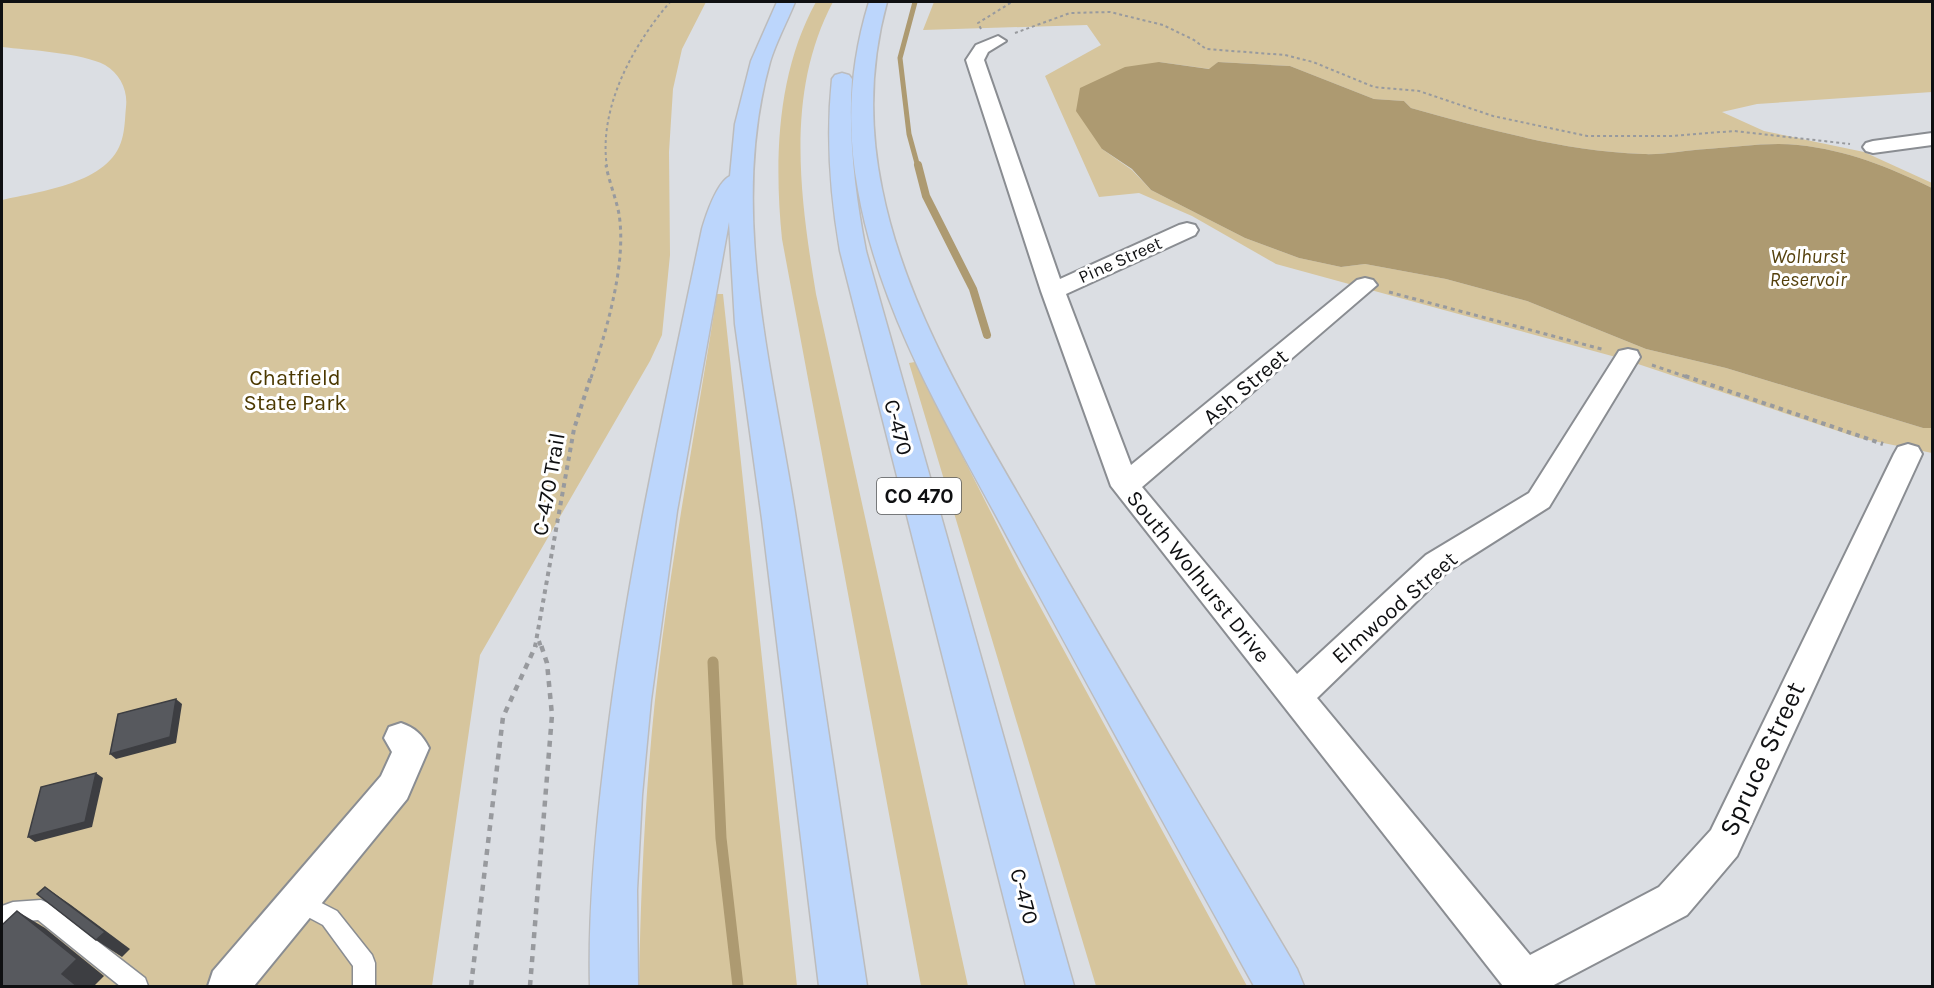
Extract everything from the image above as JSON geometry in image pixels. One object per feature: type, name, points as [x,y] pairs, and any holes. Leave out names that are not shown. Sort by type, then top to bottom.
[{"type":"highway","points":[[786,2],[767,41],[756,75],[747,119],[740,228],[752,336],[843,987]]},
{"type":"highway","name":"C-470","points":[[863,2],[846,56],[839,120],[842,185],[849,233],[866,304],[1050,987]]},
{"type":"highway","points":[[878,2],[870,29],[863,69],[861,110],[864,151],[876,218],[901,293],[944,390],[1037,559],[1280,987]]},
{"type":"highway","points":[[614,987],[614,903],[620,785],[631,689],[672,452],[716,229],[720,211],[742,170]]},
{"type":"street","name":"South Wolhurst Drive","points":[[998,40],[982,49],[975,60],[1053,291],[1125,486],[1526,983]]},
{"type":"street","points":[[1873,147],[1932,139]]},
{"type":"street","name":"Pine Street","points":[[1053,291],[1187,230]]},
{"type":"street","name":"Ash Street","points":[[1125,486],[1365,285]]},
{"type":"street","name":"Elmwood Street","points":[[1296,696],[1437,563],[1539,500],[1628,357]]},
{"type":"street","name":"Spruce Street","points":[[1526,983],[1673,901],[1724,843],[1908,454]]},
{"type":"street","points":[[228,987],[394,787],[411,748],[401,738]]},
{"type":"lane","points":[[299,901],[330,918],[364,963],[364,987]]},
{"type":"lane","points":[[2,916],[13,912],[40,910],[137,987]]},
{"type":"path","name":"C-470 Trail","points":[[471,987],[503,717],[538,641],[574,429],[609,322],[620,247],[618,214],[609,183],[604,149],[609,112],[629,64],[653,22],[670,2]]},
{"type":"path","points":[[998,40],[1037,23],[1078,12],[1119,14],[1159,23],[1206,49],[1286,55],[1313,62],[1374,87],[1419,91],[1493,116],[1587,136],[1671,136],[1734,131],[1873,147]]},
{"type":"path","points":[[530,987],[552,715],[547,663],[538,641]]},
{"type":"green space","name":"Chatfield State Park","points":[[2,2],[706,2],[682,49],[673,89],[669,152],[670,255],[662,335],[650,361],[480,655],[432,986],[2,986],[2,200],[72,183],[104,166],[115,154],[122,139],[126,101],[119,78],[105,65],[70,55],[2,47]]},
{"type":"green space","points":[[816,2],[833,2],[818,36],[808,72],[802,108],[802,183],[810,257],[816,294],[968,986],[921,986],[782,239],[778,178],[781,117],[793,57]]},
{"type":"green space","points":[[934,2],[1932,2],[1932,92],[1757,104],[1722,112],[1764,131],[1864,152],[1932,183],[1932,188],[1867,160],[1816,147],[1776,144],[1651,154],[1613,152],[1554,144],[1411,108],[1404,101],[1374,99],[1290,66],[1218,62],[1210,69],[1159,62],[1102,149],[1132,170],[1151,190],[1245,238],[1299,258],[1341,267],[1365,264],[1446,279],[1527,301],[1646,349],[1726,368],[1923,428],[1932,428],[1932,453],[1859,438],[1623,359],[1276,264],[1192,216],[1139,193],[1099,197],[1045,76],[1101,45],[1087,25],[923,30]]},
{"type":"green space","points":[[717,294],[723,294],[797,986],[639,986],[641,900],[652,727],[674,554]]},
{"type":"green space","points":[[915,362],[1019,568],[1247,986],[1096,986],[909,363]]},
{"type":"water","name":"Wolhurst Reservoir","points":[[1159,62],[1209,69],[1218,62],[1290,66],[1374,99],[1404,101],[1411,108],[1554,144],[1613,152],[1651,154],[1753,145],[1798,145],[1851,155],[1916,180],[1932,188],[1932,428],[1923,428],[1726,368],[1646,349],[1527,301],[1446,279],[1365,264],[1341,267],[1299,258],[1245,238],[1151,190],[1132,169],[1102,149],[1076,111],[1080,88],[1125,67]]},
{"type":"building","points":[[176,699],[170,737],[110,754],[118,714]]},
{"type":"building","points":[[96,773],[85,822],[28,837],[41,787]]},
{"type":"building","points":[[45,887],[105,932],[96,940],[37,894]]},
{"type":"building","points":[[17,911],[77,959],[62,974],[78,987],[2,987],[2,925]]},
{"type":"waterway","points":[[915,2],[900,58],[909,134],[918,167]]},
{"type":"waterway","points":[[918,165],[926,196],[973,289],[987,335]]},
{"type":"waterway","points":[[713,662],[721,838],[738,986]]}]
